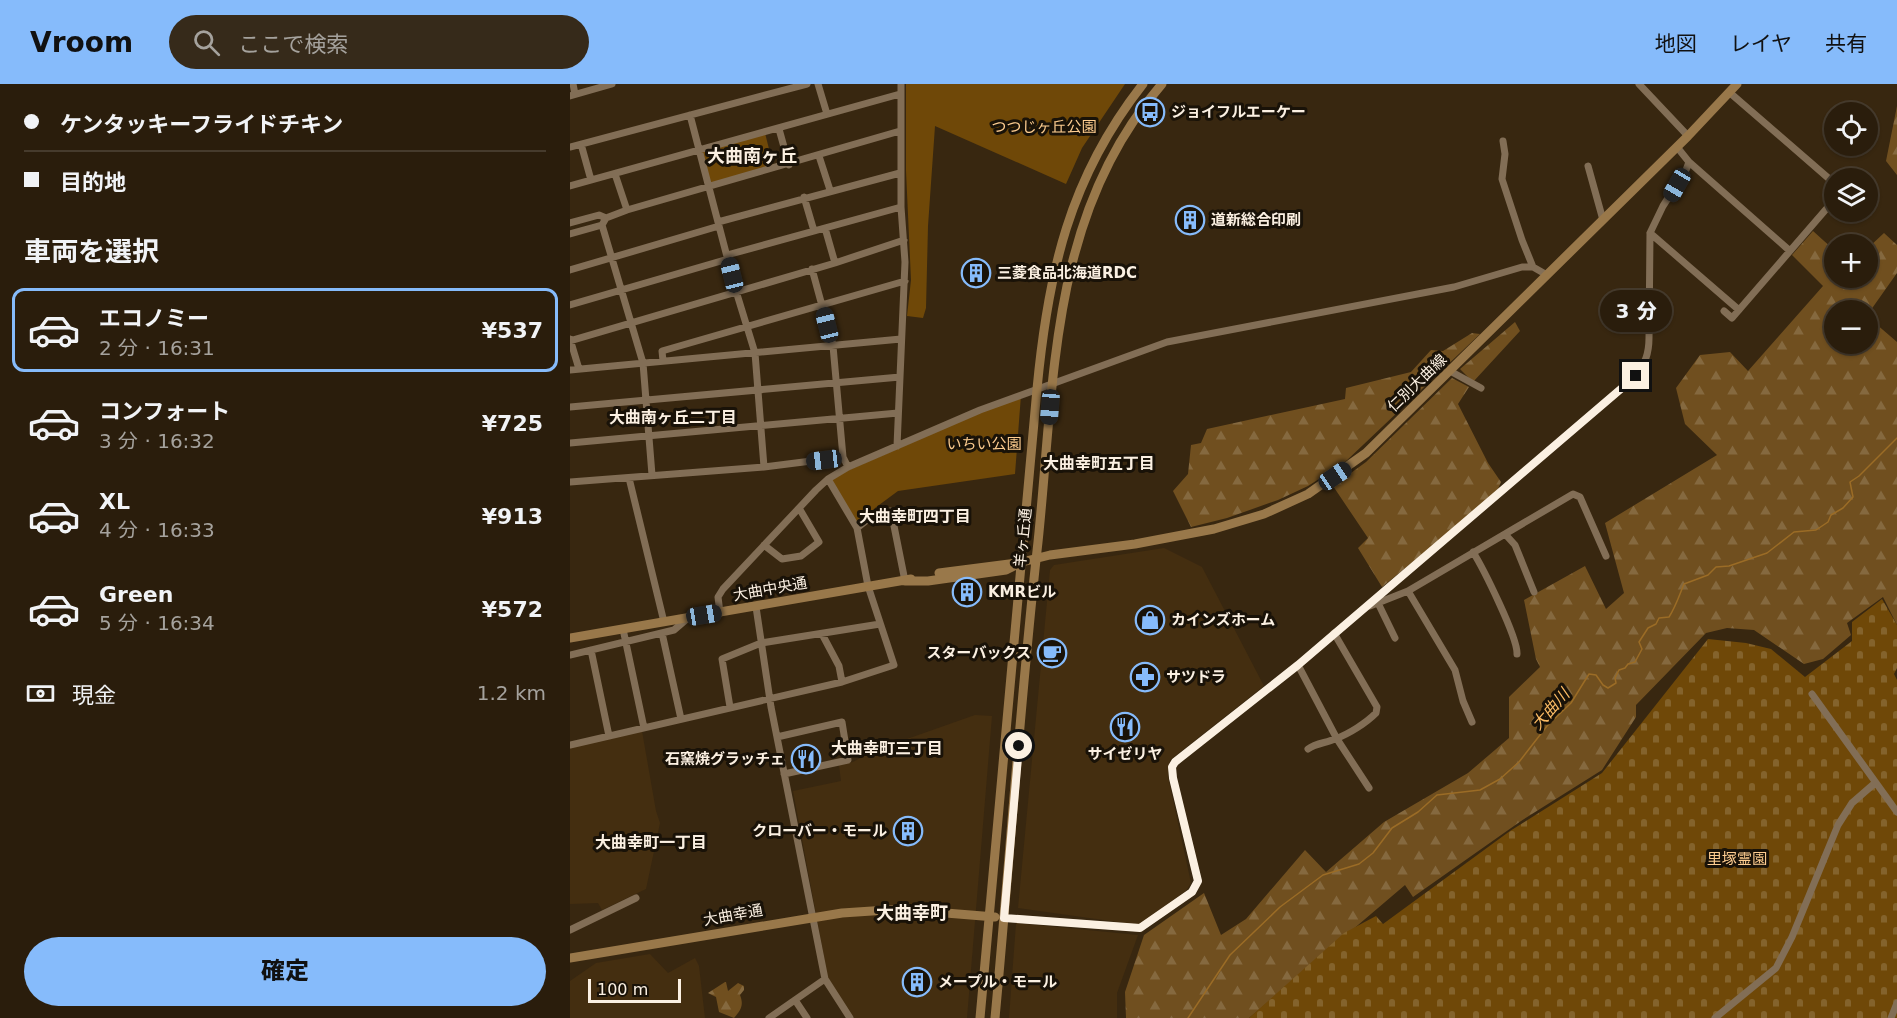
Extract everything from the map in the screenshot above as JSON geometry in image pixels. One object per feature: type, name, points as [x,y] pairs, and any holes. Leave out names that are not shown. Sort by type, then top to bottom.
[{"type":"main road","name":"羊ヶ丘通","points":[[980,1018],[1037,389],[1051,287],[1064,233],[1084,181],[1098,151],[1143,84]]},
{"type":"main road","name":"羊ヶ丘通","points":[[994,1018],[1030,606],[1052,384],[1066,289],[1086,212],[1123,137],[1162,84]]},
{"type":"main road","name":"仁別大曲線","points":[[1036,559],[1214,529],[1264,514],[1308,494],[1366,453],[1677,147],[1737,84]]},
{"type":"main road","name":"大曲中央通","points":[[570,638],[868,586],[905,581],[928,581],[1006,570],[1022,562],[1036,559]]},
{"type":"main road","name":"大曲幸通","points":[[570,957],[868,911],[906,910],[1004,918]]},
{"type":"street","points":[[573,84],[573,95],[612,84]]},
{"type":"street","points":[[570,147],[807,84]]},
{"type":"street","points":[[818,84],[827,114]]},
{"type":"street","points":[[897,446],[905,280],[900,173],[901,84]]},
{"type":"street","points":[[1639,84],[1688,136]]},
{"type":"street","points":[[1730,92],[1824,174]]},
{"type":"street","points":[[570,186],[900,94]]},
{"type":"street","points":[[690,115],[736,291],[755,353],[764,467]]},
{"type":"street","points":[[780,129],[789,165]]},
{"type":"street","points":[[570,234],[602,225],[606,218],[627,210],[789,165],[900,131]]},
{"type":"street","points":[[1503,141],[1502,179],[1533,267]]},
{"type":"street","points":[[581,144],[591,180]]},
{"type":"street","points":[[1677,147],[1689,162],[1790,251]]},
{"type":"street","points":[[819,156],[830,190]]},
{"type":"street","points":[[1004,918],[1140,928],[1192,892],[1198,881],[1172,767],[1180,758],[1298,665],[1636,376],[1649,352],[1650,233],[1689,162]]},
{"type":"street","points":[[1588,166],[1603,220]]},
{"type":"street","points":[[570,270],[612,259],[804,197],[900,173]]},
{"type":"street","points":[[615,174],[627,210]]},
{"type":"street","points":[[804,197],[814,231]]},
{"type":"street","points":[[570,305],[901,207]]},
{"type":"street","points":[[1724,311],[1732,318],[1824,212]]},
{"type":"street","points":[[570,223],[599,215],[606,218]]},
{"type":"street","points":[[602,225],[643,363],[652,475]]},
{"type":"street","points":[[825,228],[834,263]]},
{"type":"street","points":[[1650,233],[1739,310]]},
{"type":"street","points":[[579,369],[570,340],[834,263],[904,240]]},
{"type":"street","points":[[720,613],[718,597],[723,589],[828,479],[848,467],[980,410],[1167,342],[1454,286],[1522,267],[1533,267],[1547,275]]},
{"type":"street","points":[[812,269],[833,346],[843,457],[848,467]]},
{"type":"street","points":[[663,361],[662,351],[905,280]]},
{"type":"street","points":[[570,370],[901,339]]},
{"type":"street","points":[[1450,371],[1481,388]]},
{"type":"street","points":[[570,406],[900,377]]},
{"type":"street","points":[[570,443],[898,413]]},
{"type":"street","points":[[570,482],[764,467],[843,457]]},
{"type":"street","points":[[629,478],[664,622]]},
{"type":"street","points":[[570,743],[842,682],[894,664],[868,586],[857,528],[828,479]]},
{"type":"street","points":[[1363,609],[1408,591],[1573,495],[1580,497],[1606,556]]},
{"type":"street","points":[[764,545],[782,559],[801,556],[819,542],[799,508]]},
{"type":"street","points":[[857,528],[876,513],[891,511],[905,581]]},
{"type":"street","points":[[1505,534],[1511,539],[1515,557],[1534,592]]},
{"type":"street","points":[[1473,552],[1498,602],[1517,654]]},
{"type":"street","points":[[1408,591],[1455,670],[1462,701],[1472,722]]},
{"type":"street","points":[[1378,603],[1395,638]]},
{"type":"street","points":[[756,607],[777,737],[825,979],[850,1018]]},
{"type":"street","points":[[570,655],[674,630],[688,618]]},
{"type":"street","points":[[730,707],[722,659],[761,643],[880,624]]},
{"type":"street","points":[[623,629],[644,728]]},
{"type":"street","points":[[662,633],[681,719]]},
{"type":"street","points":[[1308,749],[1313,745],[1337,739],[1371,719],[1376,713],[1377,707],[1334,633]]},
{"type":"street","points":[[822,634],[839,666],[842,682]]},
{"type":"street","points":[[591,650],[609,736]]},
{"type":"street","points":[[1298,665],[1337,739],[1369,788]]},
{"type":"street","points":[[1812,694],[1897,812]]},
{"type":"street","points":[[777,737],[842,722],[848,759],[784,774]]},
{"type":"street","points":[[1715,1018],[1776,968],[1786,951],[1838,825],[1852,803],[1875,783]]},
{"type":"street","points":[[570,930],[636,898]]},
{"type":"street","points":[[769,1018],[825,979]]},
{"type":"street","points":[[795,1000],[807,1018]]},
{"type":"street","points":[[1891,1018],[1897,1003]]},
{"type":"shaded area","points":[[1164,548],[1202,567],[1264,686],[1170,760],[1168,777],[1191,883],[1186,891],[1139,925],[1018,908],[1050,570],[1054,565]]},
{"type":"shaded area","points":[[975,715],[992,716],[967,1018],[854,1018],[828,978],[793,791],[841,781],[839,765],[853,762],[873,751]]},
{"type":"shaded area","points":[[642,731],[660,823],[646,889],[602,910],[598,903],[570,904],[570,747]]},
{"type":"shaded area","points":[[1016,923],[1138,935],[1117,993],[1117,1018],[1009,1018]]},
{"type":"shaded area","points":[[650,954],[668,973],[695,958],[699,966],[705,1018],[570,1018],[570,981],[596,963]]},
{"type":"green space","name":"つつじヶ丘公園","points":[[906,84],[1125,84],[1082,148],[1066,184],[935,126],[928,226],[926,308],[923,318],[907,316],[911,280],[906,171]]},
{"type":"green space","points":[[1897,106],[1897,175],[1886,161]]},
{"type":"green space","points":[[765,133],[774,169],[709,187],[699,151]]},
{"type":"green space","points":[[1813,231],[1824,241],[1824,288],[1878,288],[1878,239],[1884,233],[1897,245],[1897,273],[1878,300],[1824,300],[1824,354],[1878,354],[1878,326],[1897,342],[1897,625],[1883,597],[1847,623],[1851,635],[1823,659],[1804,664],[1754,630],[1727,628],[1706,633],[1636,705],[1636,717],[1602,770],[1521,821],[1413,897],[1405,885],[1249,1018],[1126,1018],[1125,992],[1144,935],[1204,893],[1221,935],[1246,919],[1305,850],[1326,872],[1384,822],[1468,773],[1509,738],[1509,697],[1540,667],[1536,659],[1524,600],[1585,566],[1606,609],[1624,593],[1605,523],[1717,455],[1685,424],[1676,388],[1700,355],[1730,352],[1748,371],[1823,286],[1792,255]]},
{"type":"green space","points":[[1515,322],[1520,331],[1473,382],[1460,369]]},
{"type":"green space","points":[[1472,333],[1480,334],[1344,463],[1308,486],[1278,500],[1227,518],[1191,527],[1173,491],[1188,474],[1191,445],[1201,443],[1207,429],[1345,399],[1346,388],[1411,372],[1431,350],[1443,351]]},
{"type":"green space","points":[[1452,378],[1469,387],[1458,404],[1488,463],[1501,482],[1498,489],[1452,530],[1382,587],[1358,548],[1368,538],[1333,486],[1366,462]]},
{"type":"green space","name":"いちい公園","points":[[1021,395],[1015,474],[898,491],[875,508],[876,513],[857,528],[828,479]]},
{"type":"green space","name":"里塚霊園","points":[[1882,599],[1897,625],[1897,668],[1894,674],[1897,680],[1897,1018],[1249,1018],[1344,933],[1376,916],[1383,924],[1510,831],[1602,773],[1708,639],[1746,643],[1771,649],[1805,677],[1852,641],[1852,622]]},
{"type":"green space","points":[[725,982],[728,991],[738,983],[744,986],[740,995],[741,1007],[734,1018],[719,1012],[716,997],[708,993]]},
{"type":"waterway","name":"大曲川","points":[[1188,1018],[1230,955],[1280,907],[1323,875],[1359,864],[1373,853],[1392,828],[1418,812],[1437,795],[1480,790],[1500,779],[1519,762],[1547,726],[1571,703],[1589,674],[1596,675],[1608,688],[1616,683],[1615,678],[1619,670],[1635,662],[1642,649],[1639,642],[1648,628],[1656,624],[1659,618],[1669,617],[1684,584],[1708,575],[1716,567],[1729,566],[1767,553],[1794,532],[1816,530],[1828,522],[1831,515],[1843,508],[1853,497],[1850,482],[1897,438]]},
{"type":"place","name":"ジョイフルエーケー","points":[[1150,112]]},
{"type":"place","name":"道新総合印刷","points":[[1190,220]]},
{"type":"place","name":"三菱食品北海道RDC","points":[[976,273]]},
{"type":"place","name":"KMRビル","points":[[967,592]]},
{"type":"place","name":"カインズホーム","points":[[1150,620]]},
{"type":"place","name":"スターバックス","points":[[1052,653]]},
{"type":"place","name":"サツドラ","points":[[1145,677]]},
{"type":"place","name":"サイゼリヤ","points":[[1125,727]]},
{"type":"place","name":"石窯焼グラッチェ","points":[[806,759]]},
{"type":"place","name":"クローバー・モール","points":[[908,831]]},
{"type":"place","name":"メープル・モール","points":[[917,982]]},
{"type":"district","name":"大曲南ヶ丘","points":[[752,156]]},
{"type":"district","name":"大曲南ヶ丘二丁目","points":[[673,417]]},
{"type":"district","name":"大曲幸町五丁目","points":[[1099,463]]},
{"type":"district","name":"大曲幸町四丁目","points":[[915,516]]},
{"type":"district","name":"大曲幸町三丁目","points":[[887,748]]},
{"type":"district","name":"大曲幸町一丁目","points":[[651,842]]},
{"type":"district","name":"大曲幸町","points":[[912,913]]},
{"type":"route","points":[[1019,746],[1004,918],[1140,928],[1192,892],[1198,881],[1173,778],[1172,767],[1175,762],[1298,665],[1636,376]]}]
